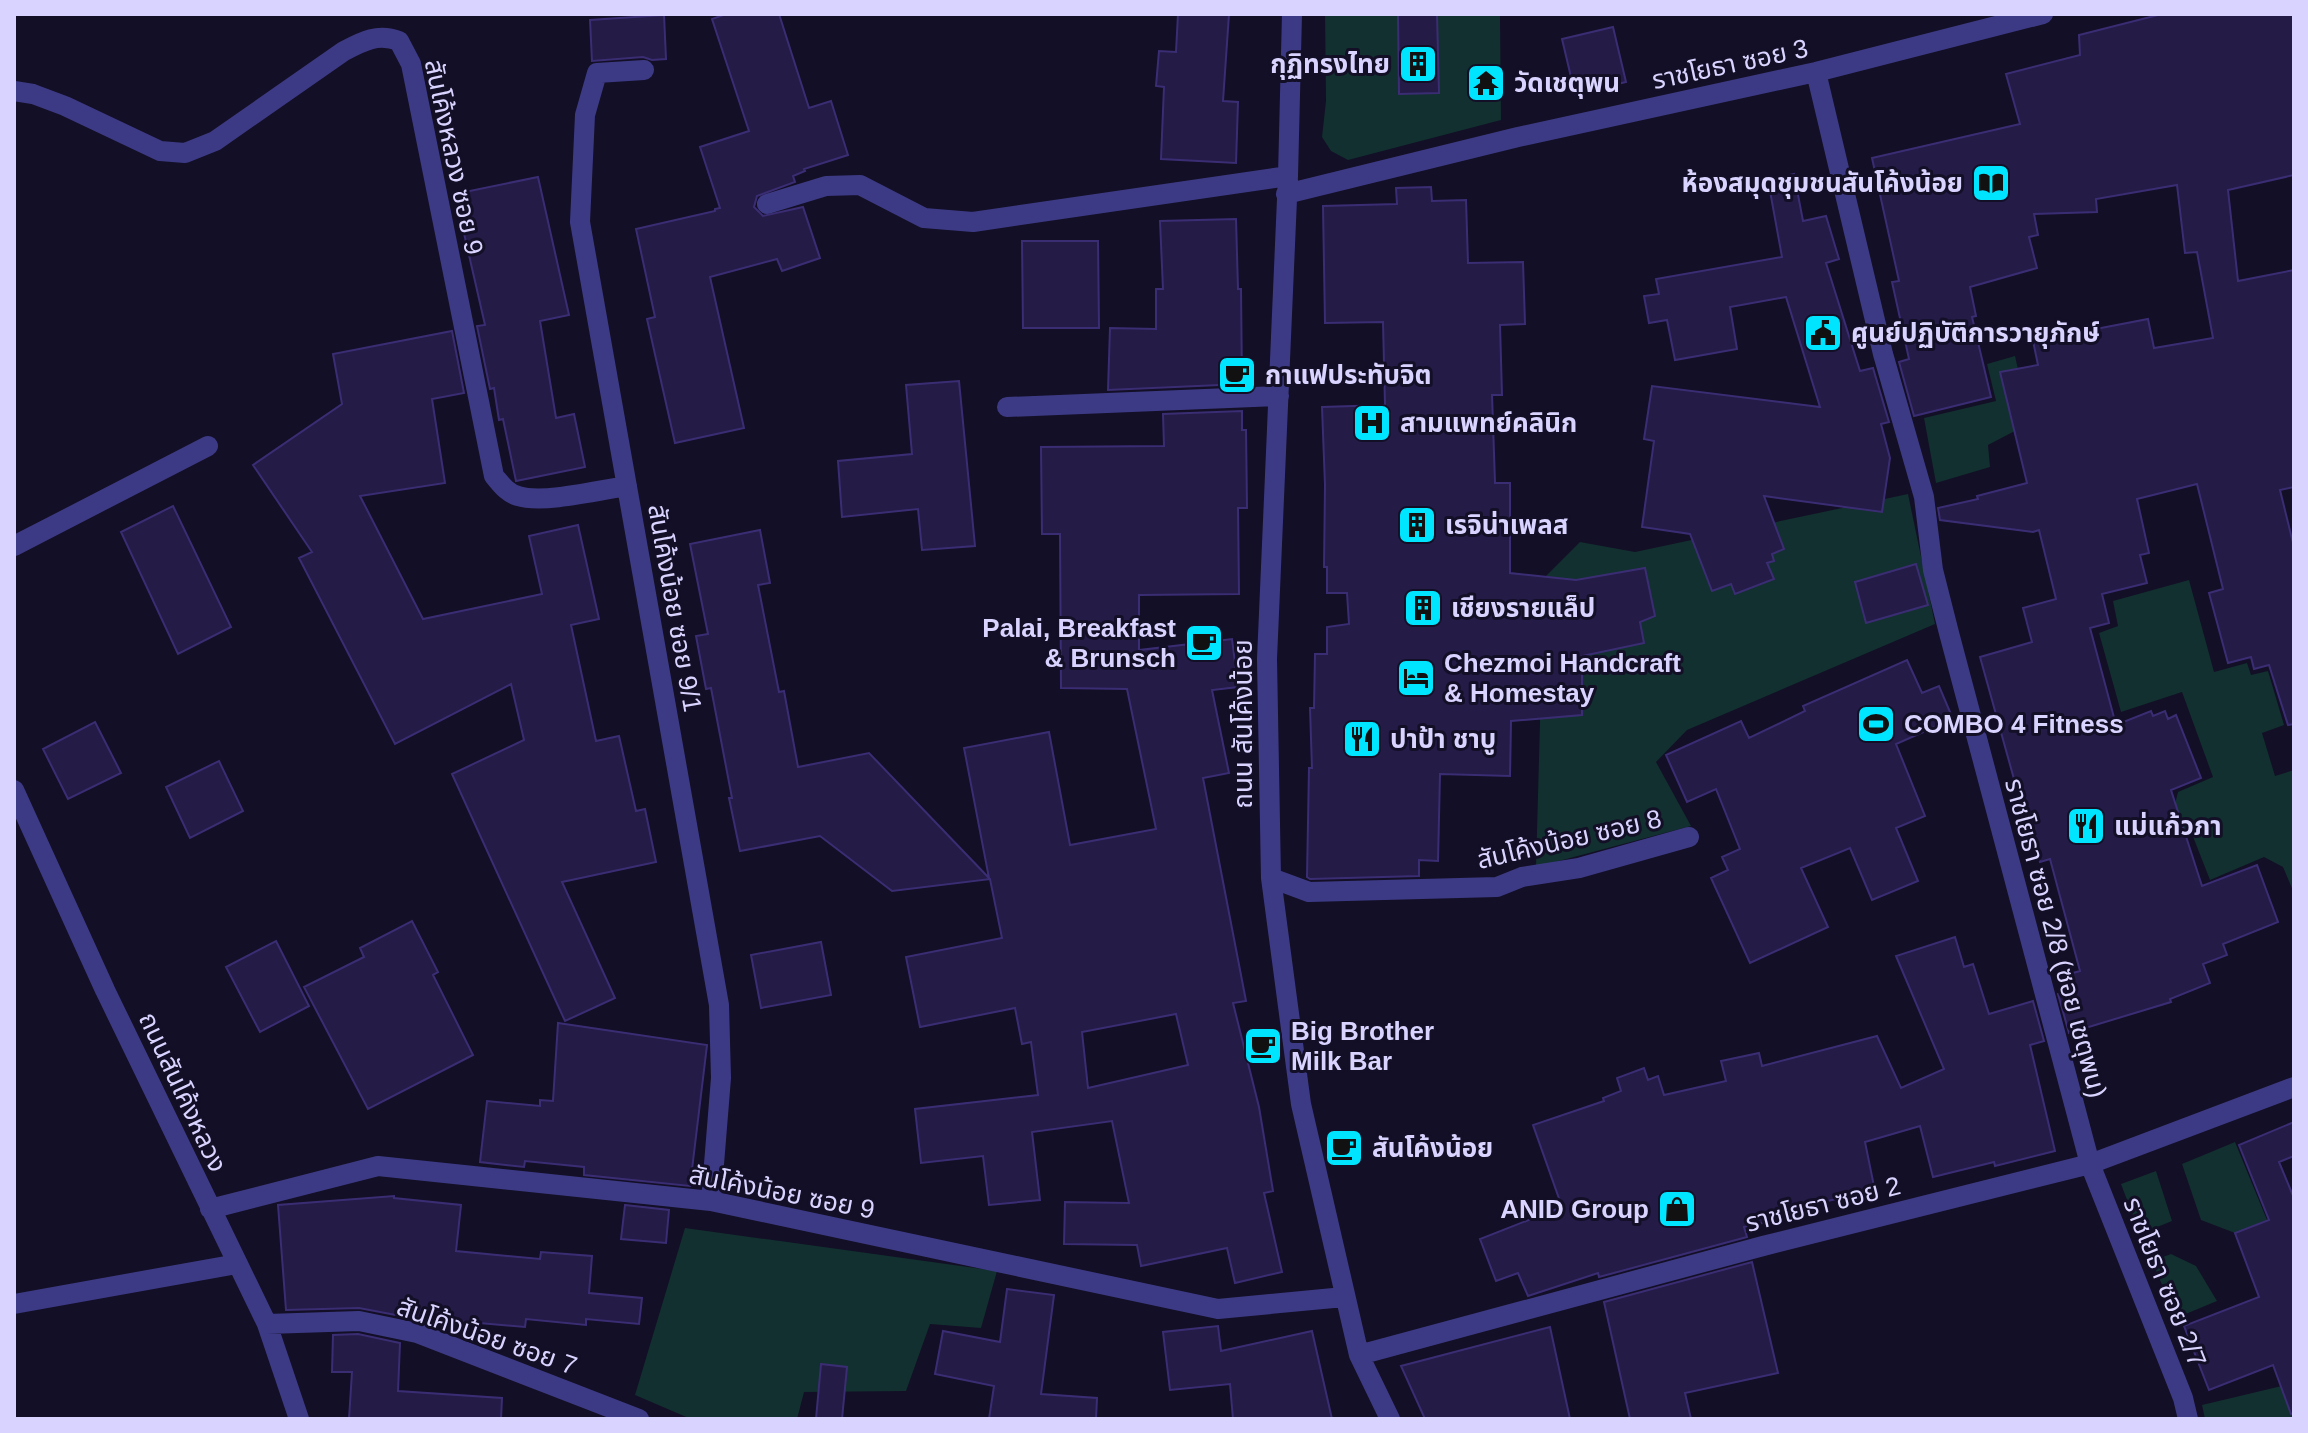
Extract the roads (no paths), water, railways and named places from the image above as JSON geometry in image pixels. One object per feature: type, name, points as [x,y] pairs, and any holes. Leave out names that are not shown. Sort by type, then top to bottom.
[{"type":"street","name":"ถนน สันโค้งน้อย","points":[[1292,14],[1267,659],[1271,878],[1301,1104],[1359,1355],[1390,1419]]},
{"type":"street","name":"ราชโยธา ซอย 3","points":[[767,204],[826,186],[860,185],[924,218],[973,222],[1287,185],[1816,72],[2043,14]]},
{"type":"street","name":"สันโค้งหลวง ซอย 9","points":[[14,91],[33,94],[65,106],[160,151],[185,153],[215,141],[366,39],[385,36],[399,41],[411,64],[494,476],[505,489],[518,496],[539,499],[627,486]]},
{"type":"street","name":"สันโค้งน้อย ซอย 9/1","points":[[644,70],[597,73],[585,115],[580,222],[719,1005],[721,1078],[711,1201]]},
{"type":"street","name":"ราชโยธา ซอย 2/8 (ซอย เชตุพน)","points":[[1816,72],[1883,354],[1924,497],[1926,532],[1936,582],[2090,1164]]},
{"type":"street","points":[[1007,407],[1279,396]]},
{"type":"street","points":[[14,546],[208,446]]},
{"type":"street","name":"ถนนสันโค้งหลวง","points":[[14,790],[267,1324],[299,1419]]},
{"type":"street","name":"สันโค้งน้อย ซอย 8","points":[[1271,878],[1309,892],[1497,887],[1522,877],[1579,868],[1689,837]]},
{"type":"street","name":"ราชโยธา ซอย 2","points":[[1359,1355],[1763,1246],[2090,1164],[2293,1092]]},
{"type":"street","name":"ราชโยธา ซอย 2/7","points":[[2090,1164],[2183,1398],[2188,1419]]},
{"type":"street","name":"สันโค้งน้อย ซอย 9","points":[[210,1209],[378,1166],[711,1201],[1218,1309],[1344,1297]]},
{"type":"street","points":[[14,1304],[237,1264]]},
{"type":"street","name":"สันโค้งน้อย ซอย 7","points":[[267,1324],[359,1321],[417,1333],[639,1419]]},
{"type":"place","name":"กุฏิทรงไทย","points":[[1418,64]]},
{"type":"place","name":"วัดเชตุพน","points":[[1486,83]]},
{"type":"place","name":"ห้องสมุดชุมชนสันโค้งน้อย","points":[[1991,183]]},
{"type":"place","name":"ศูนย์ปฏิบัติการวายุภักษ์","points":[[1823,333]]},
{"type":"place","name":"กาแฟประทับจิต","points":[[1237,375]]},
{"type":"place","name":"สามแพทย์คลินิก","points":[[1372,423]]},
{"type":"place","name":"เรจิน่าเพลส","points":[[1417,525]]},
{"type":"place","name":"เชียงรายแล็ป","points":[[1423,608]]},
{"type":"place","name":"Palai, Breakfast & Brunsch","points":[[1204,643]]},
{"type":"place","name":"Chezmoi Handcraft & Homestay","points":[[1416,678]]},
{"type":"place","name":"COMBO 4 Fitness","points":[[1876,724]]},
{"type":"place","name":"ปาป้า ชาบู","points":[[1362,739]]},
{"type":"place","name":"แม่แก้วภา","points":[[2086,826]]},
{"type":"place","name":"Big Brother Milk Bar","points":[[1263,1046]]},
{"type":"place","name":"สันโค้งน้อย","points":[[1344,1148]]},
{"type":"place","name":"ANID Group","points":[[1677,1209]]}]
